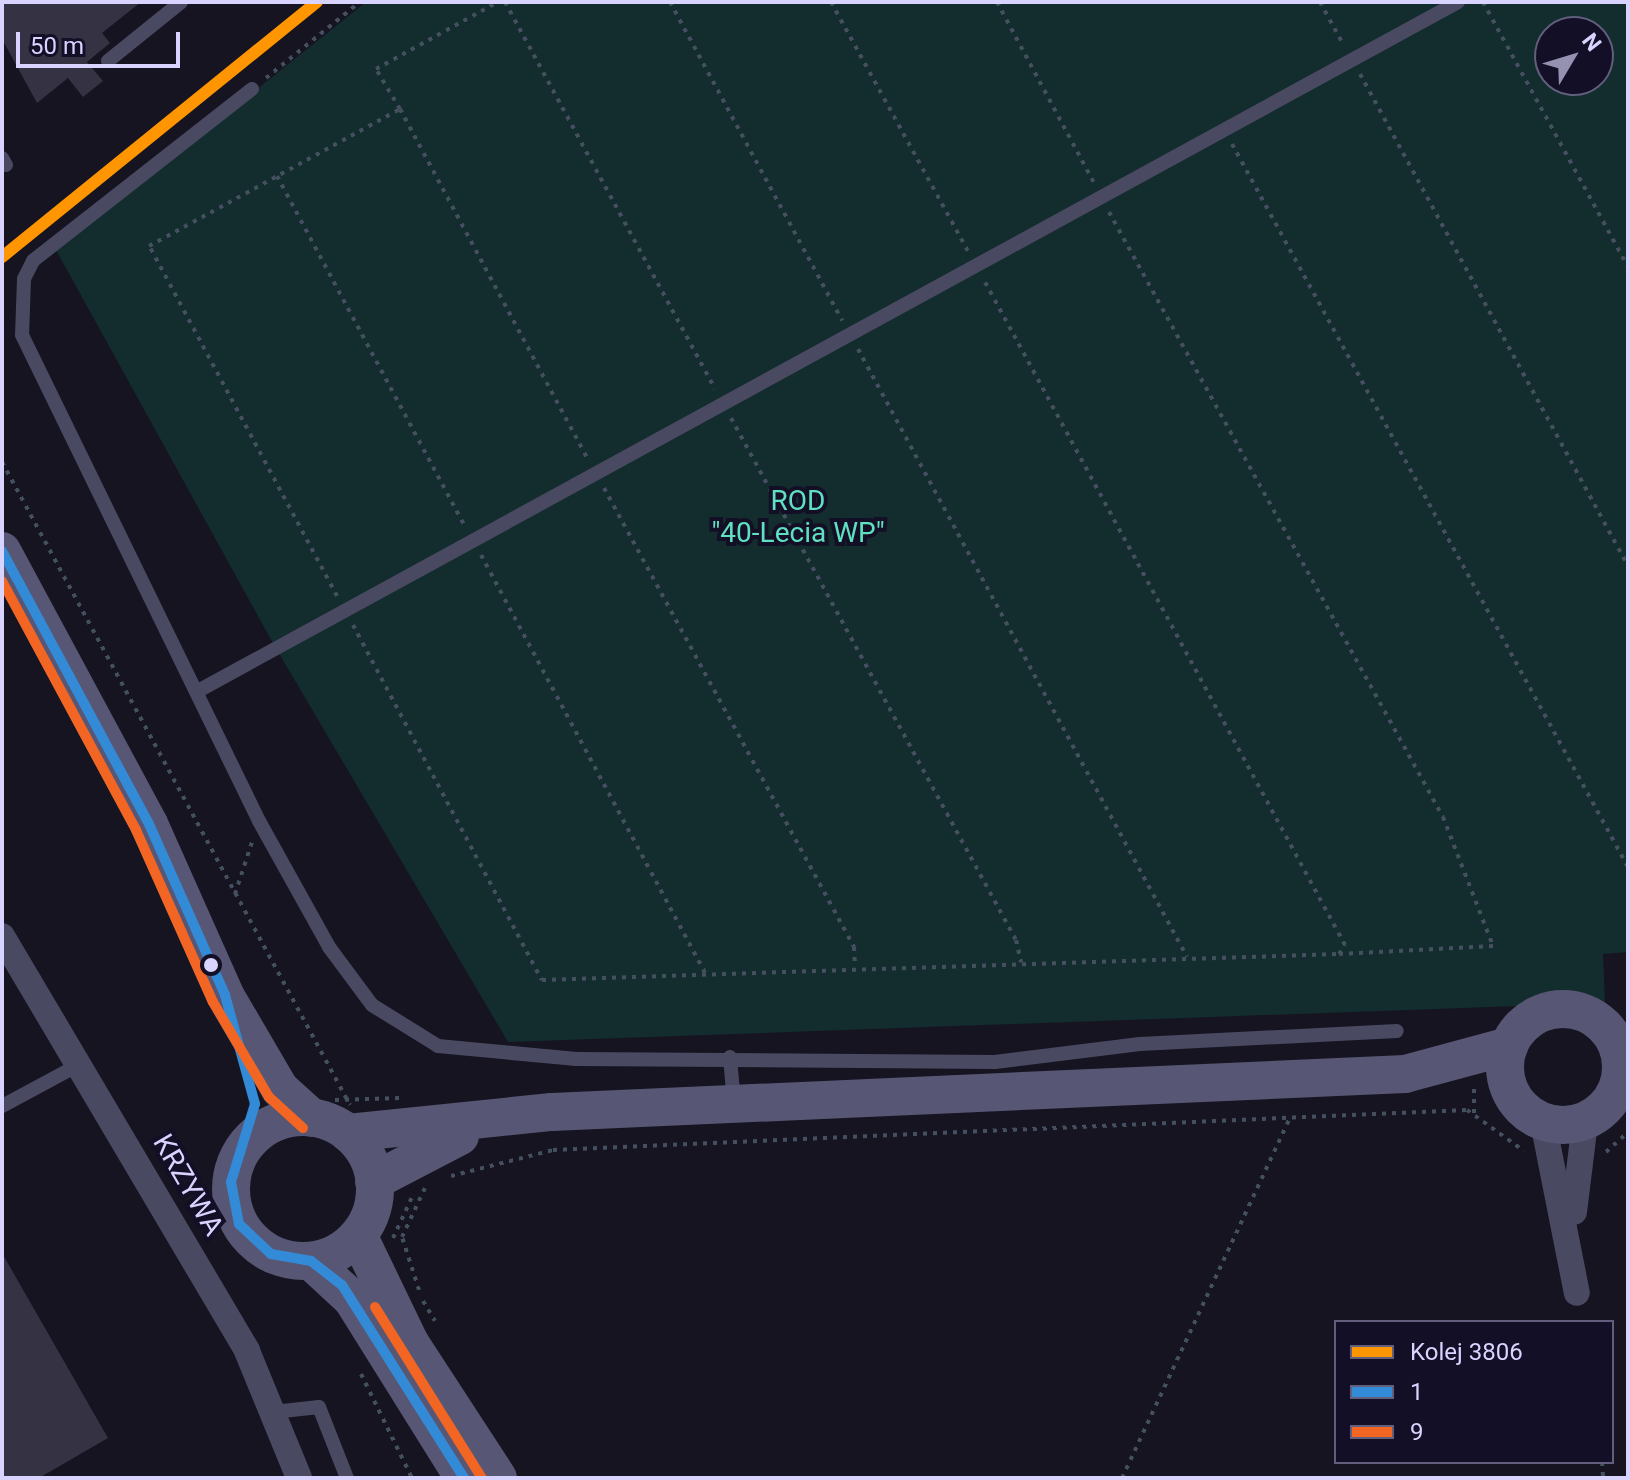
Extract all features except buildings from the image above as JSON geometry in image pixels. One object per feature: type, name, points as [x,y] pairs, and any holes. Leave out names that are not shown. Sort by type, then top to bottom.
[{"type":"main road","points":[[2,551],[149,824],[225,995],[280,1089],[312,1118]]},
{"type":"main road","points":[[225,995],[255,1104],[246,1144],[231,1182],[239,1224],[271,1254],[311,1261],[352,1299],[464,1478]]},
{"type":"main road","points":[[246,1144],[282,1120],[312,1118],[347,1116],[492,1121],[552,1112],[1405,1074],[1492,1084],[1511,1094],[1543,1122],[1585,1122],[1609,1104],[1623,1083],[1622,1046],[1593,1017],[1568,1009],[1530,1019],[1509,1046],[1405,1074]]},
{"type":"main road","points":[[1509,1046],[1511,1094]]},
{"type":"main road","points":[[347,1116],[374,1181],[359,1237],[410,1343],[498,1478]]},
{"type":"main road","points":[[374,1181],[492,1121]]},
{"type":"main road","points":[[311,1261],[359,1237]]},
{"type":"street","name":"KRZYWA","points":[[2,936],[216,1295],[274,1412],[299,1478]]},
{"type":"street","points":[[1543,1122],[1568,1161]]},
{"type":"street","points":[[1577,1293],[1568,1161],[1585,1122]]},
{"type":"lane","points":[[108,61],[181,2]]},
{"type":"lane","points":[[198,691],[343,607],[850,335],[1458,2]]},
{"type":"lane","points":[[252,89],[47,249],[24,279],[28,353],[198,691],[259,821],[329,947],[372,1005],[412,1036],[464,1051],[548,1057],[995,1062],[1140,1044],[1397,1031]]},
{"type":"lane","points":[[730,1057],[734,1106]]},
{"type":"lane","points":[[2,1106],[80,1064]]},
{"type":"lane","points":[[274,1412],[319,1407],[347,1478]]},
{"type":"path","points":[[252,89],[360,2]]},
{"type":"path","points":[[498,2],[376,69],[854,947],[855,966]]},
{"type":"path","points":[[505,2],[1016,940],[1021,962]]},
{"type":"path","points":[[670,2],[1187,957]]},
{"type":"path","points":[[831,2],[1345,945],[1339,954]]},
{"type":"path","points":[[400,109],[149,246],[542,980],[855,966],[1339,954],[1493,946],[1443,817],[997,2]]},
{"type":"path","points":[[1320,2],[1628,566]]},
{"type":"path","points":[[1483,2],[1628,267]]},
{"type":"path","points":[[1225,131],[1628,867]]},
{"type":"path","points":[[277,176],[706,975]]},
{"type":"path","points":[[2,462],[235,894],[347,1116]]},
{"type":"path","points":[[235,894],[259,821]]},
{"type":"path","points":[[465,1172],[553,1150],[1467,1110],[1488,1119],[1538,1163],[1598,1159],[1628,1132]]},
{"type":"path","points":[[1122,1478],[1291,1117]]},
{"type":"green space","name":"ROD \"40-Lecia WP\"","points":[[366,2],[1628,2],[1628,952],[1603,954],[1605,1003],[508,1042],[274,645],[56,250]]},
{"type":"rail line","name":"3806","points":[[2,257],[317,2]]},
{"type":"transit line","name":"1","points":[[2,551],[149,824],[225,995],[255,1104],[231,1182],[239,1224],[271,1254],[311,1261],[342,1285],[464,1478]]},
{"type":"transit line","name":"9","points":[[2,581],[136,830],[213,1002],[269,1097],[303,1128]]},
{"type":"transit line","name":"9","points":[[375,1307],[482,1478]]}]
